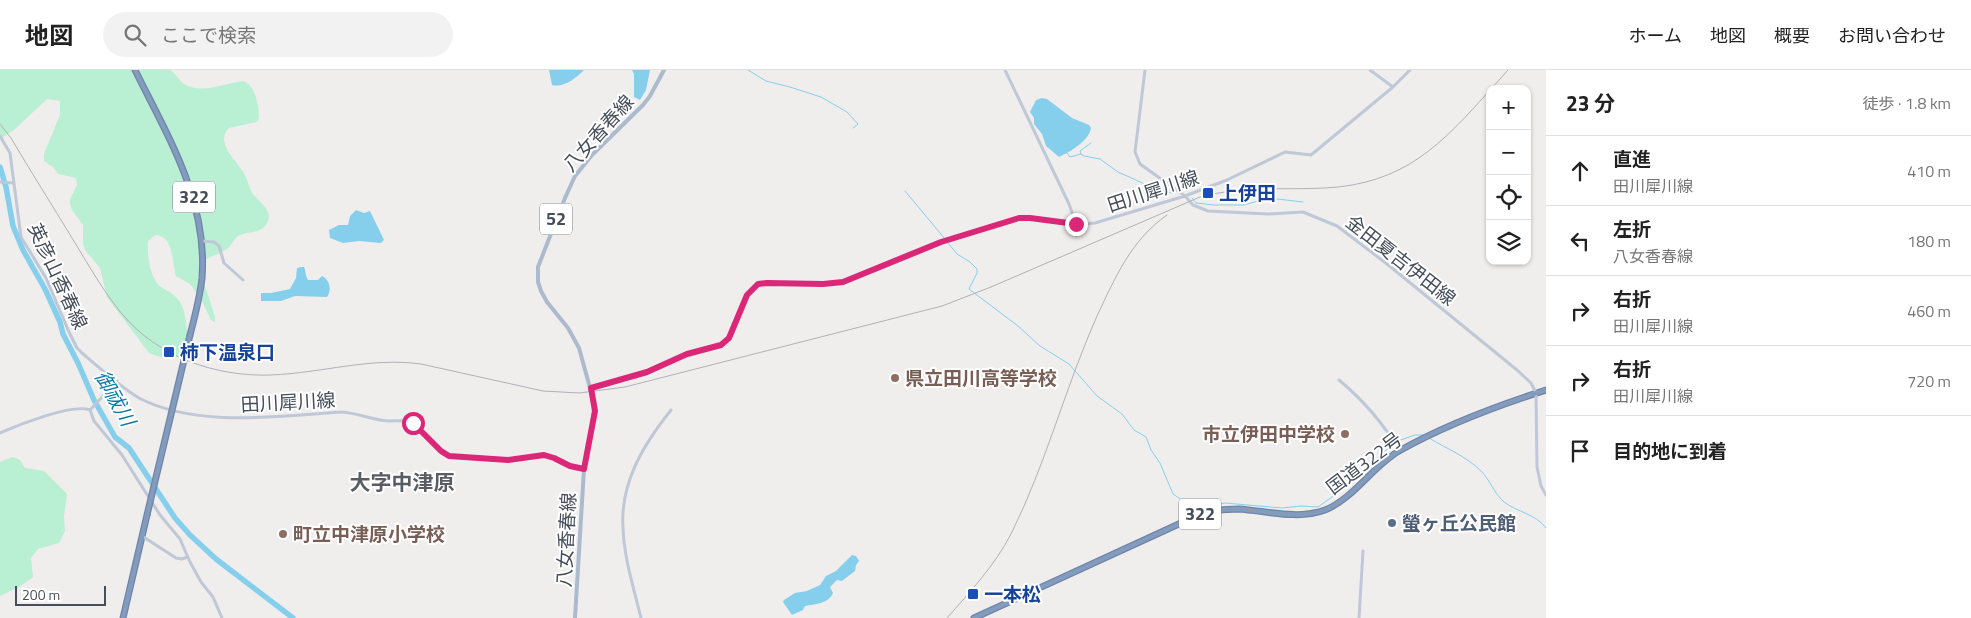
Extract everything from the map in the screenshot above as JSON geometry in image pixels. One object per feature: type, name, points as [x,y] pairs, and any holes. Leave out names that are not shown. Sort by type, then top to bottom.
[{"type":"highway","name":"322","points":[[123,618],[202,279],[202,241],[198,214],[188,178],[135,70]]},
{"type":"highway","name":"国道322号","points":[[974,618],[1205,512],[1239,509],[1310,514],[1326,509],[1341,500],[1381,464],[1400,451],[1490,409],[1546,390]]},
{"type":"main road","name":"八女香春線","points":[[575,618],[584,469],[595,411],[591,388],[582,358],[574,338],[541,291],[538,282],[538,266],[564,198],[575,176],[592,155],[650,96],[664,70]]},
{"type":"main road","points":[[1005,70],[1069,204],[1076,224]]},
{"type":"main road","name":"金田夏吉伊田線","points":[[1145,70],[1135,152],[1140,164],[1185,196],[1193,205],[1208,211],[1268,214],[1303,212],[1337,226],[1517,370],[1531,383],[1536,394]]},
{"type":"main road","points":[[1370,70],[1393,87]]},
{"type":"main road","name":"田川犀川線","points":[[591,388],[647,372],[687,354],[721,345],[729,338],[747,295],[758,284],[823,284],[843,282],[941,242],[1019,218],[1076,224],[1095,223],[1185,196],[1227,180],[1285,152],[1311,155],[1393,87],[1410,70]]},
{"type":"main road","name":"英彦山香春線","points":[[0,136],[10,153],[12,183],[21,237],[46,278],[68,332],[77,348],[117,381]]},
{"type":"main road","points":[[0,182],[12,183]]},
{"type":"main road","points":[[202,241],[214,242],[219,246],[224,263],[243,280]]},
{"type":"main road","points":[[1339,380],[1366,404],[1389,433],[1400,451]]},
{"type":"main road","points":[[0,433],[34,419],[78,408],[91,409],[117,381]]},
{"type":"main road","name":"田川犀川線","points":[[117,381],[137,397],[166,409],[235,418],[354,413],[388,421],[404,420],[413,423],[441,451],[449,456],[508,460],[544,455],[570,466],[584,469]]},
{"type":"main road","points":[[1536,394],[1537,467],[1541,485],[1546,495]]},
{"type":"main road","points":[[91,409],[94,421],[122,455],[160,515],[180,539],[200,582],[213,597],[222,618]]},
{"type":"main road","points":[[641,618],[626,552],[623,507],[635,465],[654,431],[671,410]]},
{"type":"main road","points":[[1541,485],[1546,484]]},
{"type":"main road","points":[[142,536],[176,558],[182,559],[187,557]]},
{"type":"main road","points":[[1359,618],[1363,551]]},
{"type":"green space","points":[[0,70],[170,70],[184,84],[191,87],[206,88],[243,81],[251,87],[257,103],[259,119],[256,122],[229,128],[225,133],[224,139],[228,151],[244,173],[253,194],[267,211],[269,219],[262,229],[240,235],[227,249],[203,261],[202,276],[215,322],[211,320],[200,297],[190,284],[176,276],[171,251],[166,240],[161,236],[155,235],[148,241],[149,262],[156,282],[177,298],[183,309],[187,343],[181,355],[168,358],[149,353],[107,297],[100,268],[85,250],[83,244],[83,225],[70,204],[70,199],[77,185],[76,178],[58,174],[53,167],[44,161],[44,154],[60,115],[60,101],[47,99],[14,130],[0,139]]},
{"type":"green space","points":[[13,457],[20,460],[25,468],[44,471],[67,494],[64,516],[65,531],[59,543],[38,549],[31,558],[33,577],[19,587],[0,596],[0,462]]},
{"type":"water","points":[[549,70],[584,70],[570,82],[556,86],[552,85]]},
{"type":"water","points":[[632,70],[650,70],[646,90],[640,100],[634,97],[634,74]]},
{"type":"water","points":[[1047,99],[1072,118],[1089,125],[1091,128],[1090,133],[1083,142],[1059,157],[1046,146],[1030,112],[1036,100]]},
{"type":"water","points":[[356,210],[364,213],[370,211],[384,240],[381,243],[359,241],[343,243],[330,238],[329,230],[339,225],[348,225],[350,216]]},
{"type":"water","points":[[304,267],[308,280],[318,280],[322,276],[327,280],[330,288],[327,297],[295,296],[281,301],[261,301],[261,293],[290,289],[296,278],[297,268]]},
{"type":"water","points":[[852,555],[856,556],[859,561],[855,571],[842,581],[837,580],[830,587],[833,593],[831,597],[821,603],[805,606],[803,610],[792,615],[783,602],[784,600],[795,593],[807,591],[820,585],[826,576],[836,571]]},
{"type":"waterway","points":[[748,70],[766,81],[821,97],[847,112],[858,124],[853,128]]},
{"type":"waterway","points":[[1081,154],[1080,151],[1091,143]]},
{"type":"waterway","points":[[1067,153],[1070,157],[1081,154],[1100,159],[1118,172],[1156,189],[1172,193]]},
{"type":"waterway","name":"御祓川","points":[[0,167],[6,187],[13,226],[23,250],[45,289],[60,322],[63,334],[94,400],[115,437],[129,448],[175,518],[190,535],[216,559],[293,618]]},
{"type":"waterway","points":[[905,191],[945,239]]},
{"type":"waterway","points":[[1192,198],[1196,203],[1214,205],[1244,205],[1269,198],[1303,202]]},
{"type":"waterway","points":[[948,243],[957,254],[977,269],[969,289],[1018,326],[1040,346],[1069,364],[1097,396],[1122,414],[1134,430],[1146,437],[1151,450],[1160,463],[1173,494],[1188,504],[1216,505],[1225,503],[1282,508],[1318,507],[1343,489],[1395,442],[1415,435],[1424,435]]},
{"type":"waterway","points":[[1429,438],[1475,466],[1504,502],[1537,519],[1546,528]]},
{"type":"railway","points":[[1495,85],[1508,70]]},
{"type":"railway","points":[[0,124],[11,138],[115,305],[136,329],[170,353],[209,368],[250,375],[290,374],[383,362],[402,362],[421,364],[543,391],[579,393],[625,387],[942,306],[991,287],[1200,197],[1231,191],[1325,188],[1353,185],[1377,179],[1399,170],[1419,158],[1455,128],[1486,94]]},
{"type":"railway","points":[[947,618],[990,567],[1005,545],[1035,481],[1075,371],[1110,288],[1125,261],[1143,236],[1167,215]]},
{"type":"place","name":"上伊田","points":[[1208,193]]},
{"type":"place","name":"柿下温泉口","points":[[169,352]]},
{"type":"place","name":"県立田川高等学校","points":[[895,378]]},
{"type":"place","name":"市立伊田中学校","points":[[1345,434]]},
{"type":"place","name":"螢ヶ丘公民館","points":[[1392,523]]},
{"type":"place","name":"町立中津原小学校","points":[[283,534]]},
{"type":"place","name":"一本松","points":[[973,594]]},
{"type":"district","name":"大字中津原","points":[[402,483]]},
{"type":"route","points":[[413,423],[441,451],[449,456],[508,460],[544,455],[570,466],[584,469],[595,411],[591,388],[647,372],[687,354],[718,347],[725,343],[729,338],[747,295],[751,288],[758,284],[823,284],[843,282],[941,242],[1019,218],[1076,224]]}]
